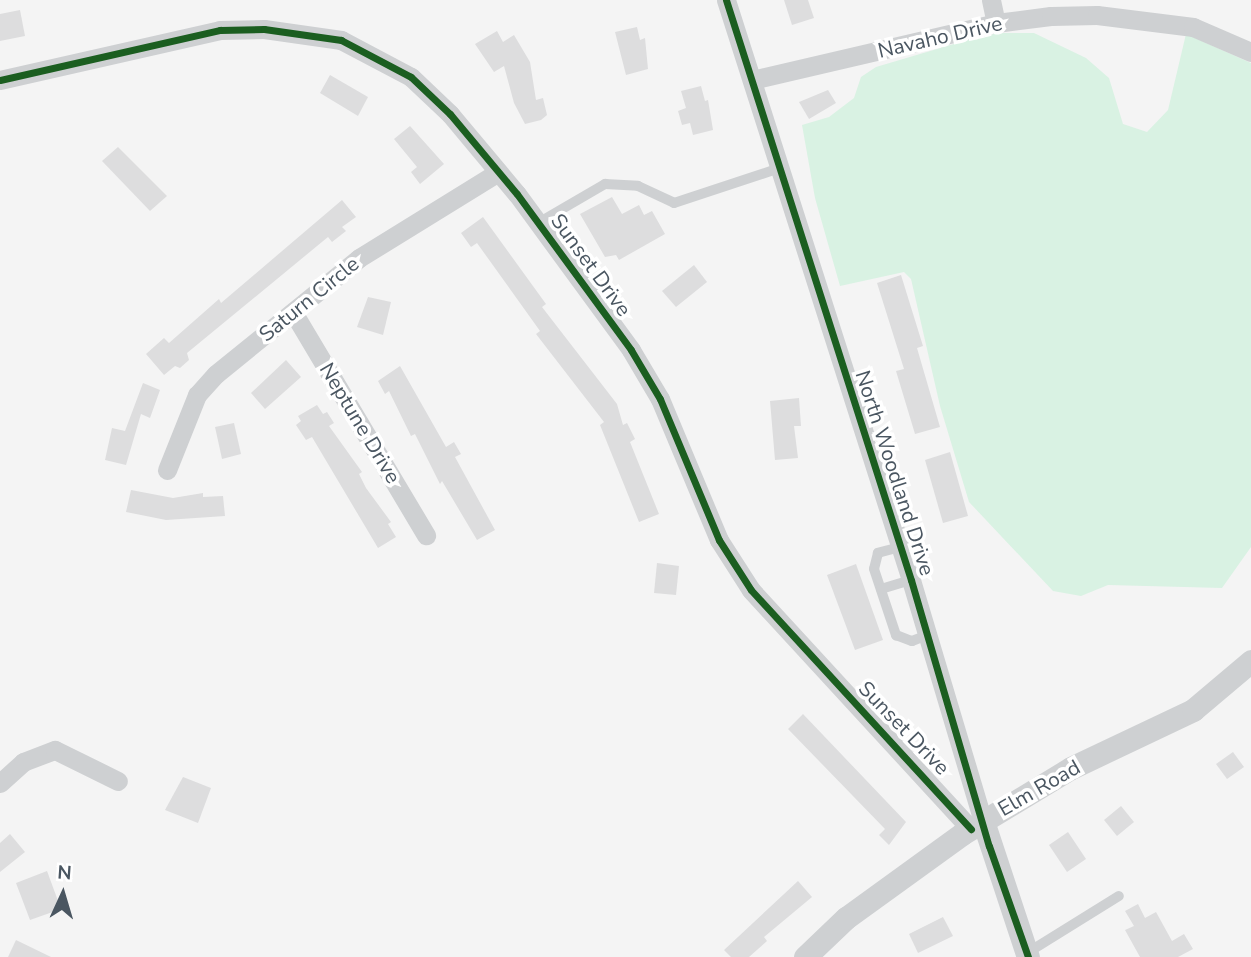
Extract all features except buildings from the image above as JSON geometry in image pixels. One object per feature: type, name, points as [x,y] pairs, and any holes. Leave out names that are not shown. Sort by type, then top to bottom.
[{"type":"street","name":"North Woodland Drive","points":[[726,0],[928,635],[977,825],[1027,955]]},
{"type":"street","points":[[991,0],[996,23]]},
{"type":"street","name":"Navaho Drive","points":[[752,80],[996,23],[1074,15],[1145,19],[1193,27],[1251,52]]},
{"type":"street","name":"Sunset Drive","points":[[0,80],[220,30],[316,34],[365,49],[411,77],[498,172],[650,379],[719,540],[751,590],[977,825]]},
{"type":"street","name":"Saturn Circle","points":[[167,470],[186,418],[206,384],[359,258],[498,172]]},
{"type":"street","name":"Neptune Drive","points":[[293,312],[426,535]]},
{"type":"street","name":"Elm Road","points":[[805,957],[846,918],[977,825],[1071,768],[1193,710],[1251,661]]},
{"type":"street","points":[[0,783],[23,762],[55,750],[118,781]]},
{"type":"lane","points":[[538,223],[605,184],[638,186],[674,203],[780,168]]},
{"type":"lane","points":[[900,547],[878,553],[874,569],[896,635],[912,641],[928,635]]},
{"type":"lane","points":[[881,589],[911,580]]},
{"type":"lane","points":[[1027,955],[1119,896]]},
{"type":"green space","points":[[991,33],[1034,33],[1086,58],[1109,78],[1123,124],[1147,132],[1168,110],[1186,34],[1251,63],[1251,547],[1222,588],[1108,585],[1081,596],[1053,591],[969,502],[940,406],[911,279],[904,272],[840,286],[815,198],[802,125],[829,117],[854,98],[861,77],[876,67]]},
{"type":"cycle path","points":[[726,0],[911,580],[989,846],[1028,957]]},
{"type":"cycle path","points":[[0,80],[220,30],[264,29],[341,40],[411,77],[450,114],[517,194],[631,350],[660,399],[719,540],[751,590],[971,829]]}]
